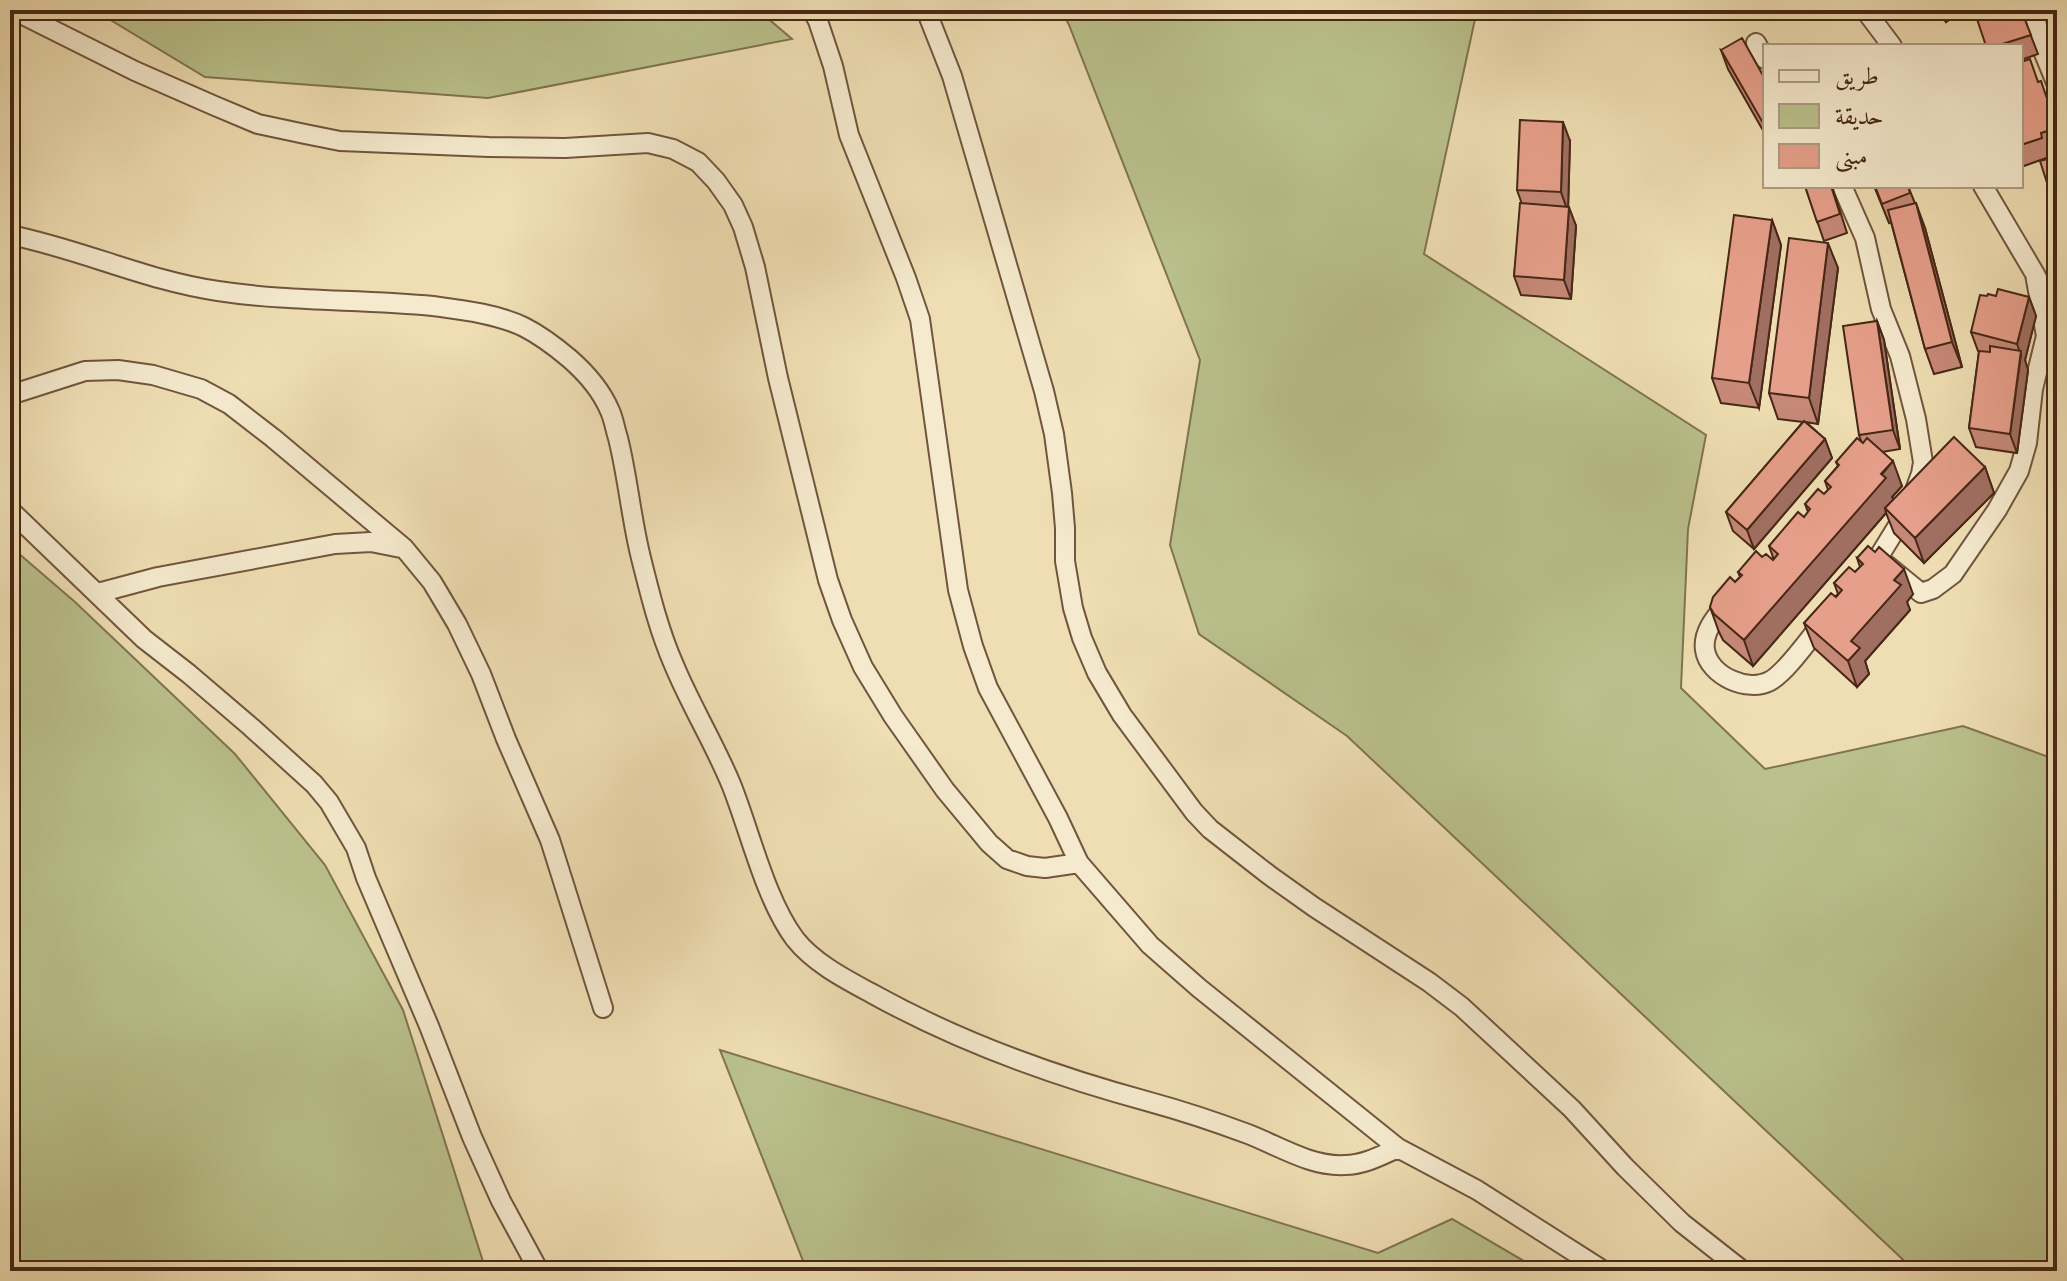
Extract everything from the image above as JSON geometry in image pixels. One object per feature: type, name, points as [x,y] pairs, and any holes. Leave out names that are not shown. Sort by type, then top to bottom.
[{"type":"street","points":[[13,10],[135,71],[258,124],[340,141],[565,148],[648,143],[673,149],[698,162],[733,205],[743,227],[828,580],[863,667],[945,790],[989,843],[1007,859],[1027,866],[1045,868],[1079,863]]},
{"type":"street","points":[[812,10],[833,66],[849,135],[920,319],[958,590],[973,646],[988,688],[1079,863],[1150,945],[1398,1148],[1477,1190],[1604,1271]]},
{"type":"street","points":[[926,10],[952,76],[1044,391],[1054,434],[1065,528],[1065,561],[1073,608],[1097,673],[1122,715],[1210,829],[1314,907],[1462,1007],[1572,1109],[1682,1223],[1743,1271]]},
{"type":"street","points":[[1865,10],[1890,44]]},
{"type":"street","points":[[2034,10],[2041,46],[2057,85]]},
{"type":"street","points":[[1843,188],[1865,238],[1881,309],[1900,356],[1923,462],[1908,509],[1873,564],[1921,593],[1933,589],[1953,574],[2019,471],[2046,336],[2035,274]]},
{"type":"street","points":[[1984,188],[2057,318]]},
{"type":"street","points":[[10,235],[160,279],[217,291],[394,302],[454,309],[511,323],[544,340],[587,376],[611,413],[623,458],[639,551],[655,613],[672,660],[731,784],[782,919],[811,956],[884,1000],[964,1040],[1034,1067],[1173,1108],[1251,1135],[1309,1160],[1345,1166],[1398,1148]]},
{"type":"street","points":[[10,395],[85,371],[118,370],[153,375],[201,389],[229,404],[273,438],[404,548],[432,582],[481,674],[550,840],[603,1008]]},
{"type":"street","points":[[10,510],[144,639],[251,727],[314,784],[329,802],[356,848],[472,1137],[501,1201],[539,1271]]},
{"type":"street","points":[[98,593],[158,577],[335,544],[371,542],[404,548]]},
{"type":"street","points":[[1746,585],[1710,626],[1705,643],[1708,659],[1715,668],[1744,684],[1771,680],[1836,606]]},
{"type":"green space","points":[[94,10],[758,10],[792,39],[488,98],[205,77]]},
{"type":"green space","points":[[1061,10],[1477,10],[1424,254],[1706,435],[1688,529],[1681,688],[1765,769],[1963,726],[2057,760],[2057,1271],[1915,1271],[1347,736],[1199,634],[1170,545],[1200,360]]},
{"type":"green space","points":[[10,546],[75,602],[235,754],[325,865],[403,1010],[486,1271],[10,1271]]},
{"type":"green space","points":[[720,1050],[1378,1253],[1452,1219],[1541,1271],[807,1271]]},
{"type":"building","points":[[1974,10],[2021,10],[2031,35],[2002,44],[1985,44]]},
{"type":"building","points":[[1742,38],[1763,75],[1763,123],[1721,50]]},
{"type":"building","points":[[2030,59],[2057,128],[2041,133],[2042,138],[2023,144],[2023,61]]},
{"type":"building","points":[[1520,120],[1563,122],[1561,192],[1517,190]]},
{"type":"building","points":[[2057,156],[2057,214],[2040,161]]},
{"type":"building","points":[[1806,188],[1832,188],[1840,214],[1817,222]]},
{"type":"building","points":[[1876,188],[1909,188],[1910,193],[1882,204]]},
{"type":"building","points":[[1520,203],[1569,207],[1564,280],[1514,276]]},
{"type":"building","points":[[1916,203],[1952,342],[1925,349],[1888,210]]},
{"type":"building","points":[[1734,215],[1772,220],[1749,383],[1712,378]]},
{"type":"building","points":[[1789,238],[1828,243],[1809,398],[1769,393]]},
{"type":"building","points":[[1998,289],[2029,297],[2017,344],[1971,332],[1980,295],[1996,296]]},
{"type":"building","points":[[1877,321],[1893,430],[1859,435],[1843,326]]},
{"type":"building","points":[[1990,346],[2021,351],[2010,434],[1969,428],[1979,351],[1990,352]]},
{"type":"building","points":[[1804,421],[1825,439],[1747,530],[1726,512]]},
{"type":"building","points":[[1954,437],[1985,467],[1915,538],[1885,508]]},
{"type":"building","points":[[1857,438],[1863,443],[1867,438],[1893,461],[1881,474],[1886,478],[1744,640],[1714,614],[1710,607],[1713,597],[1730,577],[1735,582],[1742,575],[1738,572],[1756,551],[1762,557],[1766,554],[1773,560],[1778,554],[1769,546],[1798,512],[1804,517],[1810,509],[1805,504],[1818,489],[1824,494],[1831,487],[1825,481],[1839,465],[1836,462]]},
{"type":"building","points":[[1868,546],[1875,552],[1879,547],[1904,569],[1894,580],[1901,585],[1851,641],[1860,648],[1848,661],[1804,623],[1831,593],[1836,597],[1842,590],[1834,583],[1849,567],[1855,572],[1863,564],[1857,558]]}]
